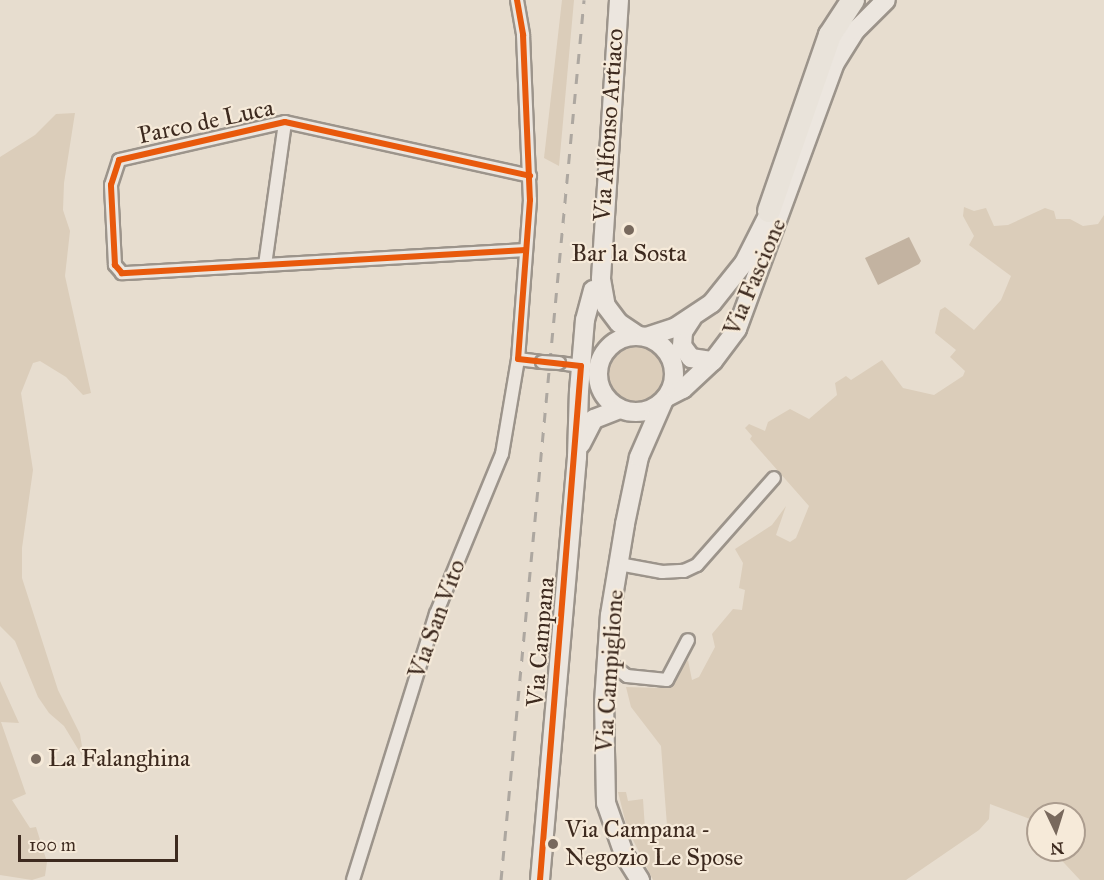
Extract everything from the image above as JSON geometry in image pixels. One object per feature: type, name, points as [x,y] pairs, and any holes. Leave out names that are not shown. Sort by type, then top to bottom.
[{"type":"highway","points":[[769,212],[830,35],[853,0]]},
{"type":"main road","name":"Via Alfonso Artiaco","points":[[601,250],[619,0]]},
{"type":"main road","name":"Via Fascione","points":[[642,336],[693,318],[712,303],[744,262],[795,167],[844,47],[886,0]]},
{"type":"main road","name":"Via Fascione","points":[[665,399],[683,389],[729,343],[787,199],[795,167]]},
{"type":"main road","points":[[601,250],[606,306],[619,323],[663,346],[673,361],[675,380],[665,399],[649,410],[622,410],[606,397],[593,367],[593,290],[601,250]]},
{"type":"main road","points":[[712,303],[732,304],[740,318]]},
{"type":"main road","points":[[693,318],[682,339],[685,353],[697,361],[713,361]]},
{"type":"main road","points":[[593,367],[612,344],[642,336]]},
{"type":"main road","name":"Via Campana","points":[[540,880],[577,458],[578,408],[593,367]]},
{"type":"main road","name":"Via Campiglione","points":[[640,880],[624,854],[606,803],[603,714],[619,564],[639,457],[665,399]]},
{"type":"main road","name":"Via Campana","points":[[577,458],[589,425],[622,410]]},
{"type":"main road","name":"Via Campiglione","points":[[622,410],[637,429],[639,457]]},
{"type":"street","points":[[517,0],[523,35],[530,176]]},
{"type":"street","points":[[265,265],[285,122]]},
{"type":"street","name":"Parco de Luca","points":[[526,250],[122,273],[115,264],[111,185],[119,160],[285,122],[530,176]]},
{"type":"street","name":"Via San Vito","points":[[353,880],[436,614],[502,454],[518,359],[530,176]]},
{"type":"street","points":[[518,359],[593,367]]},
{"type":"street","points":[[619,564],[662,572],[684,571],[697,565],[774,478]]},
{"type":"street","points":[[607,661],[627,676],[667,680],[688,640]]},
{"type":"shaded area","points":[[562,0],[574,0],[559,166],[544,158]]},
{"type":"shaded area","points":[[75,113],[64,183],[63,210],[70,231],[65,276],[91,393],[83,395],[66,377],[40,361],[33,363],[21,393],[33,470],[22,548],[22,578],[58,690],[80,734],[84,759],[64,726],[49,713],[38,697],[15,641],[0,626],[0,157],[35,135],[56,114]]},
{"type":"shaded area","points":[[964,207],[974,211],[986,208],[994,226],[1008,225],[1045,208],[1054,211],[1056,219],[1070,219],[1083,226],[1098,224],[1104,215],[1104,880],[1080,880],[1063,862],[1086,862],[1086,802],[1026,802],[1026,818],[990,804],[989,819],[979,830],[906,880],[653,880],[627,828],[618,792],[626,792],[628,801],[643,799],[645,829],[668,839],[661,746],[631,707],[626,687],[660,688],[688,660],[692,680],[699,677],[715,647],[712,634],[733,609],[742,610],[745,590],[739,588],[743,563],[735,549],[772,525],[786,506],[776,535],[790,542],[796,538],[809,506],[750,439],[752,436],[745,428],[749,424],[765,431],[768,422],[790,409],[809,419],[837,395],[835,383],[846,376],[851,380],[882,360],[903,388],[934,395],[963,376],[965,371],[950,357],[956,350],[935,333],[940,310],[945,307],[974,330],[1001,300],[1011,276],[969,245],[974,236],[963,216]]},
{"type":"shaded area","points":[[909,237],[921,261],[878,285],[865,258]]},
{"type":"shaded area","points":[[631,342],[643,342],[660,351],[667,362],[669,374],[667,386],[660,397],[643,406],[631,406],[619,401],[610,392],[605,380],[605,368],[610,356],[619,347]]},
{"type":"shaded area","points":[[0,681],[19,723],[1,722],[26,794],[12,800],[30,828],[36,827],[47,862],[45,876],[32,880],[0,875]]},
{"type":"railway","points":[[501,880],[584,0]]},
{"type":"cycle path","points":[[517,0],[523,35],[530,200],[518,359],[581,366],[540,880]]},
{"type":"cycle path","points":[[526,250],[122,273],[115,265],[111,185],[119,160],[285,122],[530,176]]},
{"type":"place","name":"Bar la Sosta","points":[[629,230]]},
{"type":"place","name":"La Falanghina","points":[[36,759]]},
{"type":"place","name":"Via Campana - Negozio Le Spose","points":[[553,844]]}]
